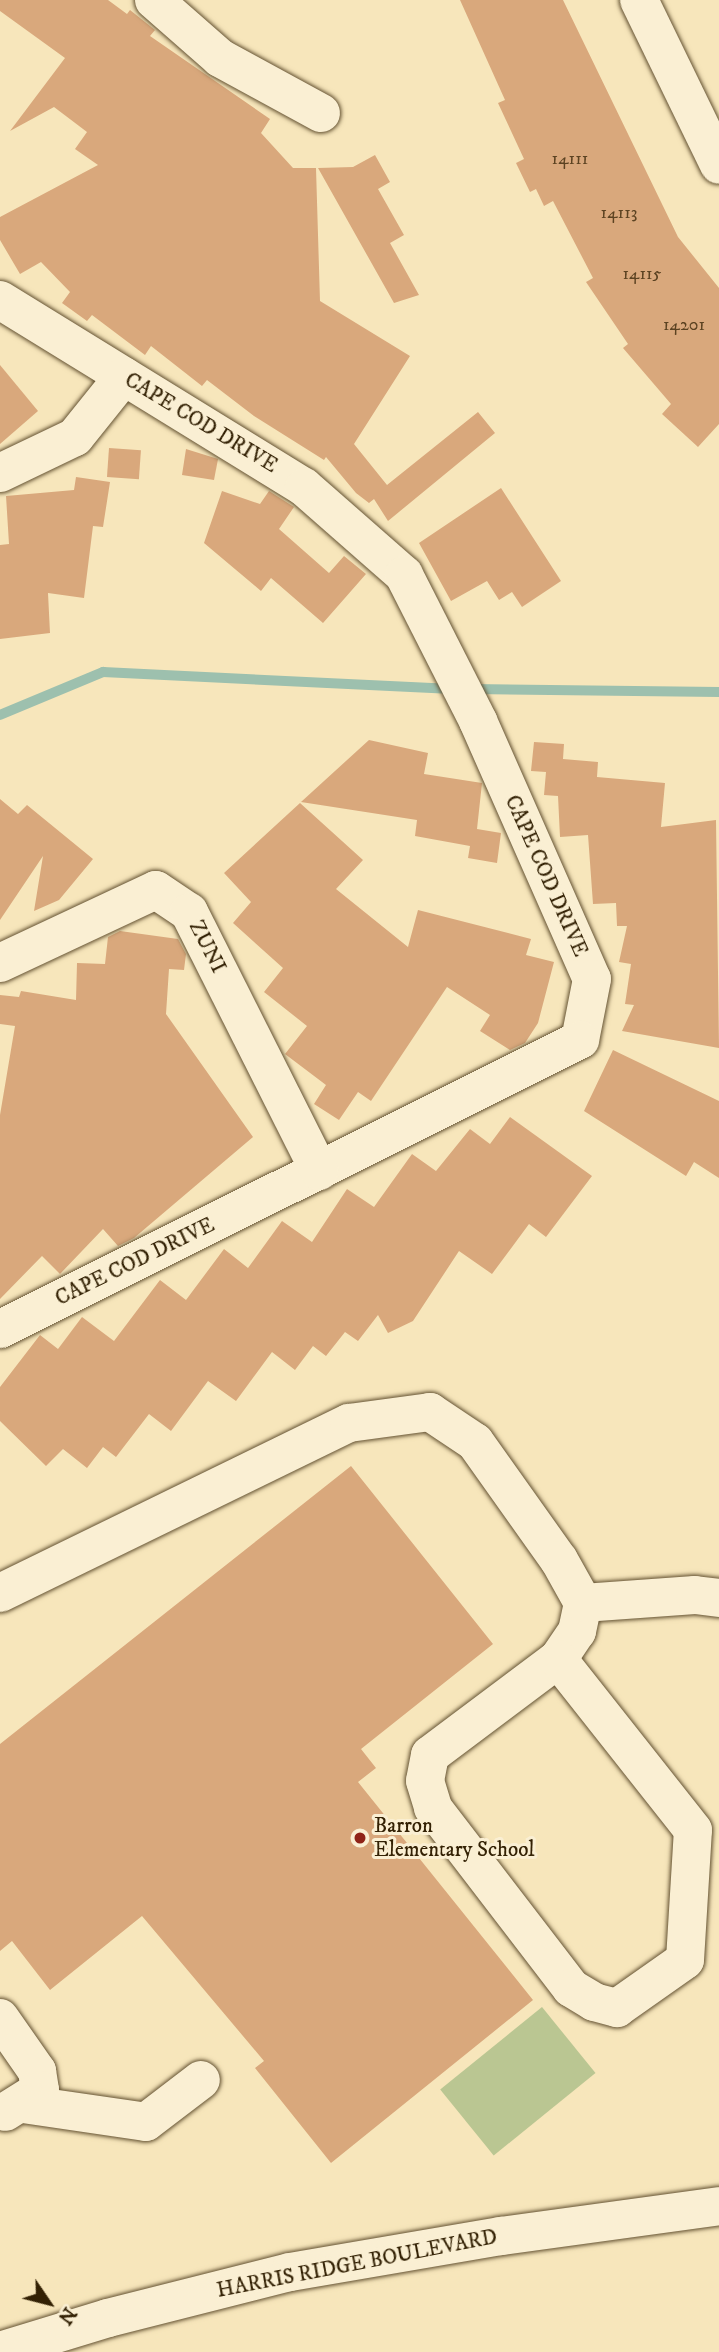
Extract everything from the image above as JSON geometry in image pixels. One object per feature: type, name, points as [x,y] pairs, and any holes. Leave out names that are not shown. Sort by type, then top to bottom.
[{"type":"street","points":[[154,0],[219,58],[321,113]]},
{"type":"street","points":[[639,0],[719,165]]},
{"type":"street","name":"CAPE COD DRIVE","points":[[0,300],[304,486],[404,575],[478,721],[592,979],[580,1041],[0,1329]]},
{"type":"street","points":[[0,473],[75,437],[124,376]]},
{"type":"street","name":"ZUNI","points":[[0,963],[156,890],[189,912],[319,1171]]},
{"type":"street","points":[[0,1593],[349,1423],[430,1412],[475,1443],[559,1560],[583,1603],[577,1631],[558,1659],[430,1755],[425,1781],[433,1808],[571,1988],[594,2002],[617,2008],[685,1960],[693,1830],[558,1659]]},
{"type":"street","points":[[583,1603],[695,1595],[719,1598]]},
{"type":"street","points":[[0,2018],[37,2071],[40,2090],[12,2109]]},
{"type":"street","points":[[12,2109],[146,2122],[201,2080]]},
{"type":"street","name":"HARRIS RIDGE BOULEVARD","points":[[6,2350],[108,2318],[290,2272],[501,2236],[719,2206]]},
{"type":"green space","points":[[542,2007],[595,2073],[494,2155],[440,2089]]},
{"type":"building","points":[[0,0],[108,0],[127,14],[130,10],[155,30],[150,36],[270,119],[261,133],[293,168],[316,168],[320,301],[410,356],[354,444],[387,485],[478,412],[495,433],[388,521],[374,499],[369,503],[356,493],[326,457],[324,460],[254,416],[207,380],[202,386],[151,346],[145,355],[92,315],[87,321],[62,303],[70,292],[41,262],[20,274],[0,240],[0,217],[98,165],[75,149],[87,132],[54,107],[10,131],[65,58],[0,11]]},
{"type":"building","points":[[460,0],[563,0],[678,237],[719,288],[719,424],[698,447],[662,414],[671,404],[623,348],[628,344],[586,282],[593,278],[553,201],[544,206],[536,189],[530,192],[516,163],[524,159],[498,103],[505,100]]},
{"type":"building","points":[[375,155],[390,182],[378,189],[404,235],[390,243],[419,295],[394,303],[318,168],[353,167]]},
{"type":"building","points":[[0,365],[38,411],[0,444]]},
{"type":"building","points":[[109,448],[141,450],[139,479],[107,477]]},
{"type":"building","points":[[186,449],[218,459],[214,480],[182,475]]},
{"type":"building","points":[[76,477],[110,482],[103,527],[93,526],[84,598],[48,593],[50,633],[0,639],[0,545],[9,544],[6,496],[74,490]]},
{"type":"building","points":[[501,488],[561,581],[522,607],[512,592],[499,600],[487,581],[451,601],[419,543]]},
{"type":"building","points":[[222,491],[260,504],[269,491],[294,507],[279,529],[329,573],[344,556],[366,574],[323,623],[271,578],[261,591],[204,543]]},
{"type":"building","points":[[369,740],[428,753],[424,774],[482,783],[477,829],[501,833],[497,863],[468,858],[470,846],[415,836],[417,820],[301,802]]},
{"type":"building","points":[[534,742],[564,744],[563,759],[598,762],[597,777],[665,783],[661,827],[716,820],[719,1048],[622,1031],[634,1005],[625,1004],[631,964],[619,962],[627,926],[617,926],[616,903],[593,904],[588,835],[560,837],[558,796],[544,795],[546,772],[531,771]]},
{"type":"building","points":[[0,799],[18,814],[27,805],[93,859],[59,900],[34,911],[43,856],[0,920]]},
{"type":"building","points":[[300,803],[363,860],[336,889],[408,947],[418,910],[531,939],[526,955],[554,962],[538,1023],[525,1043],[510,1050],[480,1031],[490,1015],[447,987],[371,1101],[358,1092],[339,1120],[314,1104],[326,1085],[285,1054],[307,1026],[264,992],[283,968],[233,923],[251,902],[224,873]]},
{"type":"building","points":[[120,931],[178,939],[186,954],[184,970],[169,969],[166,1014],[253,1137],[134,1238],[118,1246],[103,1229],[60,1274],[42,1256],[0,1299],[0,1115],[15,1026],[0,1024],[0,995],[19,997],[21,991],[76,1000],[77,963],[105,964],[108,937]]},
{"type":"building","points":[[613,1050],[719,1101],[719,1178],[694,1162],[686,1176],[584,1111]]},
{"type":"building","points":[[510,1117],[592,1176],[546,1237],[529,1224],[492,1274],[459,1251],[413,1321],[388,1333],[378,1315],[358,1341],[345,1332],[326,1356],[313,1346],[295,1370],[272,1352],[236,1401],[208,1381],[171,1431],[149,1414],[116,1457],[103,1447],[87,1468],[63,1449],[46,1466],[0,1421],[0,1387],[40,1335],[58,1349],[82,1317],[114,1341],[160,1280],[186,1300],[224,1249],[248,1268],[282,1221],[312,1242],[347,1189],[374,1207],[412,1154],[436,1171],[470,1129],[490,1144]]},
{"type":"building","points":[[351,1466],[493,1644],[361,1749],[376,1768],[358,1782],[533,2000],[331,2163],[255,2068],[264,2061],[142,1916],[50,1990],[12,1941],[0,1951],[0,1744]]},
{"type":"waterway","points":[[0,715],[103,672],[453,689]]},
{"type":"waterway","points":[[471,689],[719,692]]},
{"type":"place","name":"Barron Elementary School","points":[[360,1838]]}]
